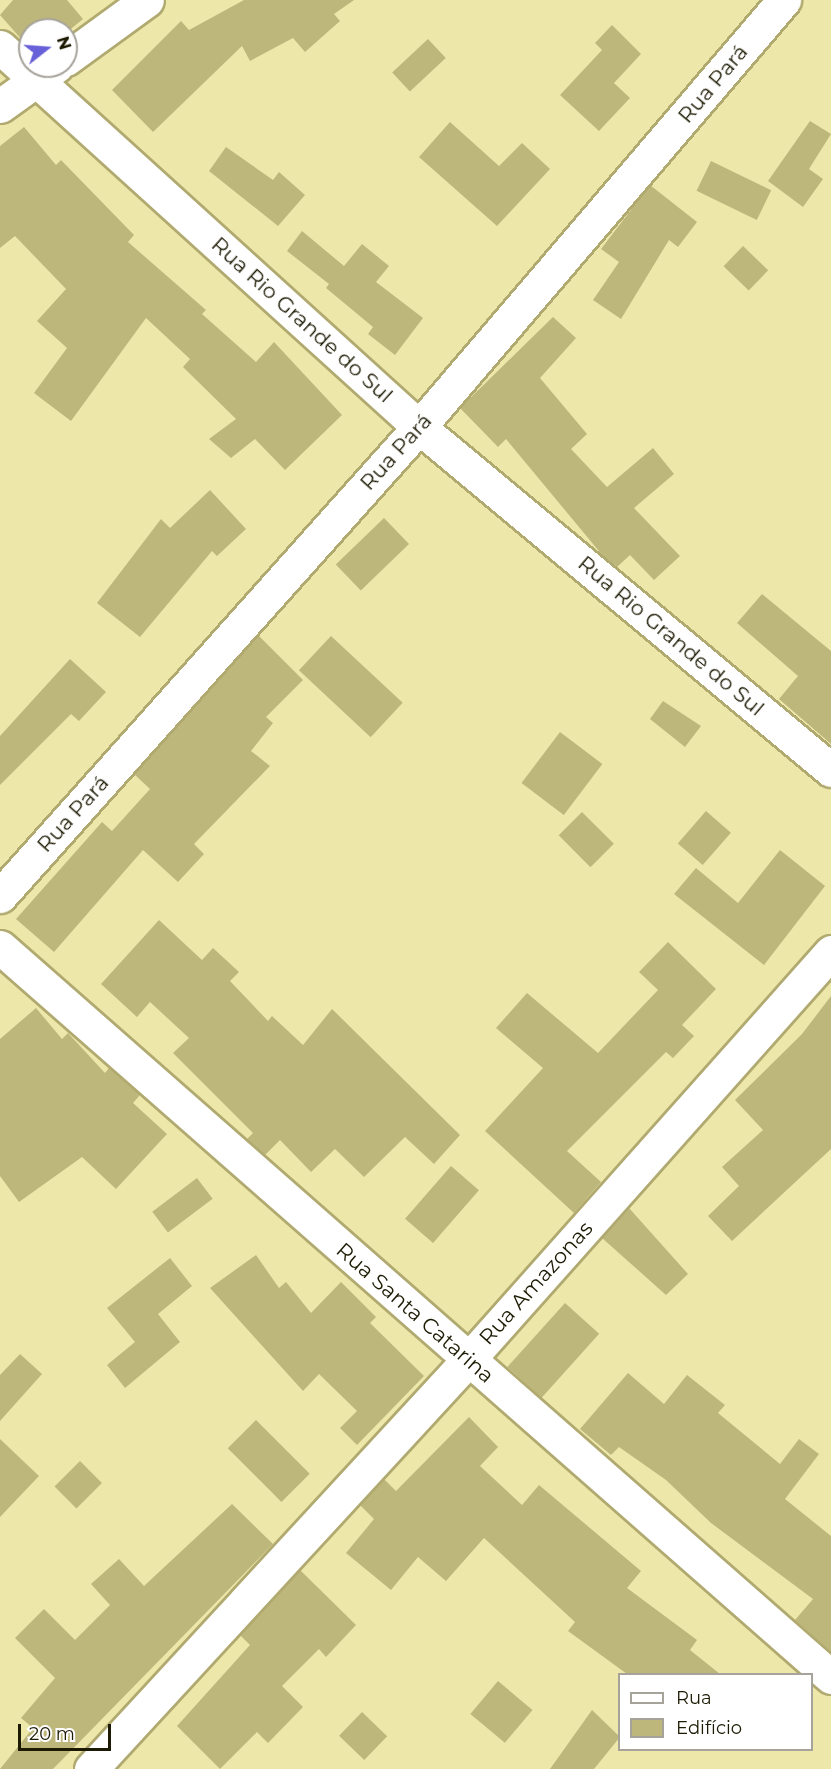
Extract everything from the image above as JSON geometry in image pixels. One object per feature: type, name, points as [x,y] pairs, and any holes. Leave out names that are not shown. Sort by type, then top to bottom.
[{"type":"street","points":[[78,50],[147,0]]},
{"type":"street","name":"Rua Pará","points":[[0,896],[419,427],[784,0]]},
{"type":"street","name":"Rua Rio Grande do Sul","points":[[0,47],[18,57]]},
{"type":"street","points":[[0,106],[40,78]]},
{"type":"street","name":"Rua Rio Grande do Sul","points":[[52,78],[419,427],[831,770]]},
{"type":"street","name":"Rua Santa Catarina","points":[[0,947],[831,1677]]},
{"type":"street","name":"Rua Amazonas","points":[[91,1769],[468,1360],[831,952]]},
{"type":"building","points":[[13,0],[67,0],[83,19],[78,23],[78,18],[18,18],[18,35],[0,15]]},
{"type":"building","points":[[244,0],[354,0],[334,14],[340,21],[305,52],[293,38],[250,61],[242,46],[153,132],[112,90],[181,21],[189,30]]},
{"type":"building","points":[[612,25],[641,54],[614,83],[630,98],[599,131],[560,95],[602,50],[595,43]]},
{"type":"building","points":[[428,39],[446,58],[410,91],[392,72]]},
{"type":"building","points":[[810,121],[831,134],[809,169],[823,179],[803,207],[768,181]]},
{"type":"building","points":[[450,122],[499,166],[522,143],[550,169],[497,226],[419,157]]},
{"type":"building","points":[[24,127],[56,165],[61,160],[134,235],[128,242],[206,310],[202,314],[256,362],[274,342],[342,415],[285,470],[255,439],[231,458],[209,439],[236,419],[183,367],[190,359],[146,318],[71,421],[34,393],[67,348],[37,321],[66,289],[15,236],[0,248],[0,146]]},
{"type":"building","points":[[226,147],[273,180],[279,172],[305,195],[278,226],[209,171]]},
{"type":"building","points":[[711,161],[771,190],[757,220],[697,191]]},
{"type":"building","points":[[650,185],[697,222],[678,247],[669,240],[621,319],[593,300],[619,262],[601,249]]},
{"type":"building","points":[[302,231],[344,266],[362,244],[389,266],[376,282],[423,318],[395,355],[368,334],[373,327],[326,288],[329,284],[287,251]]},
{"type":"building","points":[[743,246],[768,270],[749,290],[724,266]]},
{"type":"building","points":[[553,317],[576,338],[540,378],[587,434],[571,449],[607,487],[653,448],[674,474],[634,508],[680,556],[654,580],[630,555],[617,567],[603,556],[506,439],[498,447],[460,408]]},
{"type":"building","points":[[210,490],[246,529],[217,556],[212,551],[140,637],[97,603],[161,519],[170,528]]},
{"type":"building","points":[[384,518],[409,544],[361,590],[336,565]]},
{"type":"building","points":[[762,594],[831,651],[831,744],[779,699],[798,676],[737,623]]},
{"type":"building","points":[[258,635],[303,680],[266,717],[273,723],[251,751],[270,766],[194,844],[204,854],[178,882],[143,850],[54,952],[16,919],[102,822],[112,831],[150,789],[134,774]]},
{"type":"building","points":[[331,636],[403,703],[371,737],[299,670]]},
{"type":"building","points":[[70,659],[106,692],[79,721],[71,714],[0,785],[0,736]]},
{"type":"building","points":[[663,701],[701,726],[685,747],[650,719]]},
{"type":"building","points":[[560,732],[602,764],[564,815],[521,783]]},
{"type":"building","points":[[706,811],[731,833],[703,865],[678,843]]},
{"type":"building","points":[[582,812],[614,844],[590,867],[559,835]]},
{"type":"building","points":[[780,850],[825,886],[764,965],[674,894],[696,868],[738,903]]},
{"type":"building","points":[[159,920],[202,960],[213,948],[239,972],[230,981],[268,1021],[272,1016],[303,1045],[332,1009],[460,1135],[434,1164],[405,1137],[364,1177],[335,1149],[311,1172],[280,1140],[265,1155],[247,1139],[253,1133],[173,1053],[189,1038],[150,1002],[137,1017],[101,984]]},
{"type":"building","points":[[668,942],[716,989],[682,1025],[694,1036],[673,1058],[666,1052],[567,1151],[601,1182],[574,1213],[485,1131],[543,1068],[496,1028],[527,993],[598,1053],[658,990],[639,972]]},
{"type":"building","points":[[831,996],[831,1149],[732,1241],[708,1216],[739,1186],[722,1167],[763,1130],[735,1100],[802,1034]]},
{"type":"building","points":[[36,1008],[62,1039],[68,1033],[105,1073],[109,1068],[140,1095],[133,1103],[167,1134],[116,1189],[82,1157],[19,1202],[0,1176],[0,1039]]},
{"type":"building","points":[[451,1166],[479,1190],[433,1243],[405,1219]]},
{"type":"building","points":[[197,1178],[213,1199],[168,1232],[152,1212]]},
{"type":"building","points":[[629,1208],[688,1274],[666,1295],[602,1238]]},
{"type":"building","points":[[256,1255],[279,1288],[286,1282],[311,1313],[341,1282],[376,1317],[370,1323],[424,1376],[357,1445],[340,1428],[357,1411],[319,1374],[303,1391],[210,1288]]},
{"type":"building","points":[[170,1258],[192,1286],[158,1314],[180,1342],[125,1388],[107,1365],[135,1342],[107,1308]]},
{"type":"building","points":[[565,1303],[599,1334],[542,1398],[507,1367]]},
{"type":"building","points":[[20,1354],[42,1374],[0,1421],[0,1375]]},
{"type":"building","points":[[628,1373],[664,1404],[687,1375],[725,1405],[718,1413],[780,1464],[799,1439],[819,1454],[785,1499],[831,1536],[831,1652],[795,1620],[813,1599],[711,1523],[666,1480],[619,1447],[611,1455],[580,1429]]},
{"type":"building","points":[[469,1417],[498,1447],[480,1466],[522,1505],[539,1485],[641,1571],[627,1588],[697,1640],[690,1650],[719,1673],[626,1673],[568,1631],[575,1622],[484,1538],[446,1581],[418,1557],[391,1590],[346,1553],[374,1519],[360,1505],[384,1479],[396,1491]]},
{"type":"building","points":[[256,1420],[310,1474],[281,1502],[228,1448]]},
{"type":"building","points":[[0,1439],[39,1476],[0,1517]]},
{"type":"building","points":[[80,1461],[102,1483],[76,1508],[55,1486]]},
{"type":"building","points":[[232,1504],[273,1544],[53,1769],[0,1769],[33,1728],[21,1718],[55,1678],[15,1638],[44,1609],[75,1640],[110,1605],[91,1584],[119,1559],[144,1586]]},
{"type":"building","points":[[300,1570],[356,1625],[326,1657],[319,1649],[282,1686],[303,1707],[268,1743],[257,1732],[220,1769],[177,1726],[250,1645],[240,1635]]},
{"type":"building","points":[[498,1681],[532,1710],[505,1743],[470,1714]]},
{"type":"building","points":[[592,1710],[618,1735],[618,1739],[594,1769],[550,1769]]},
{"type":"building","points":[[362,1712],[387,1736],[364,1760],[339,1736]]}]
